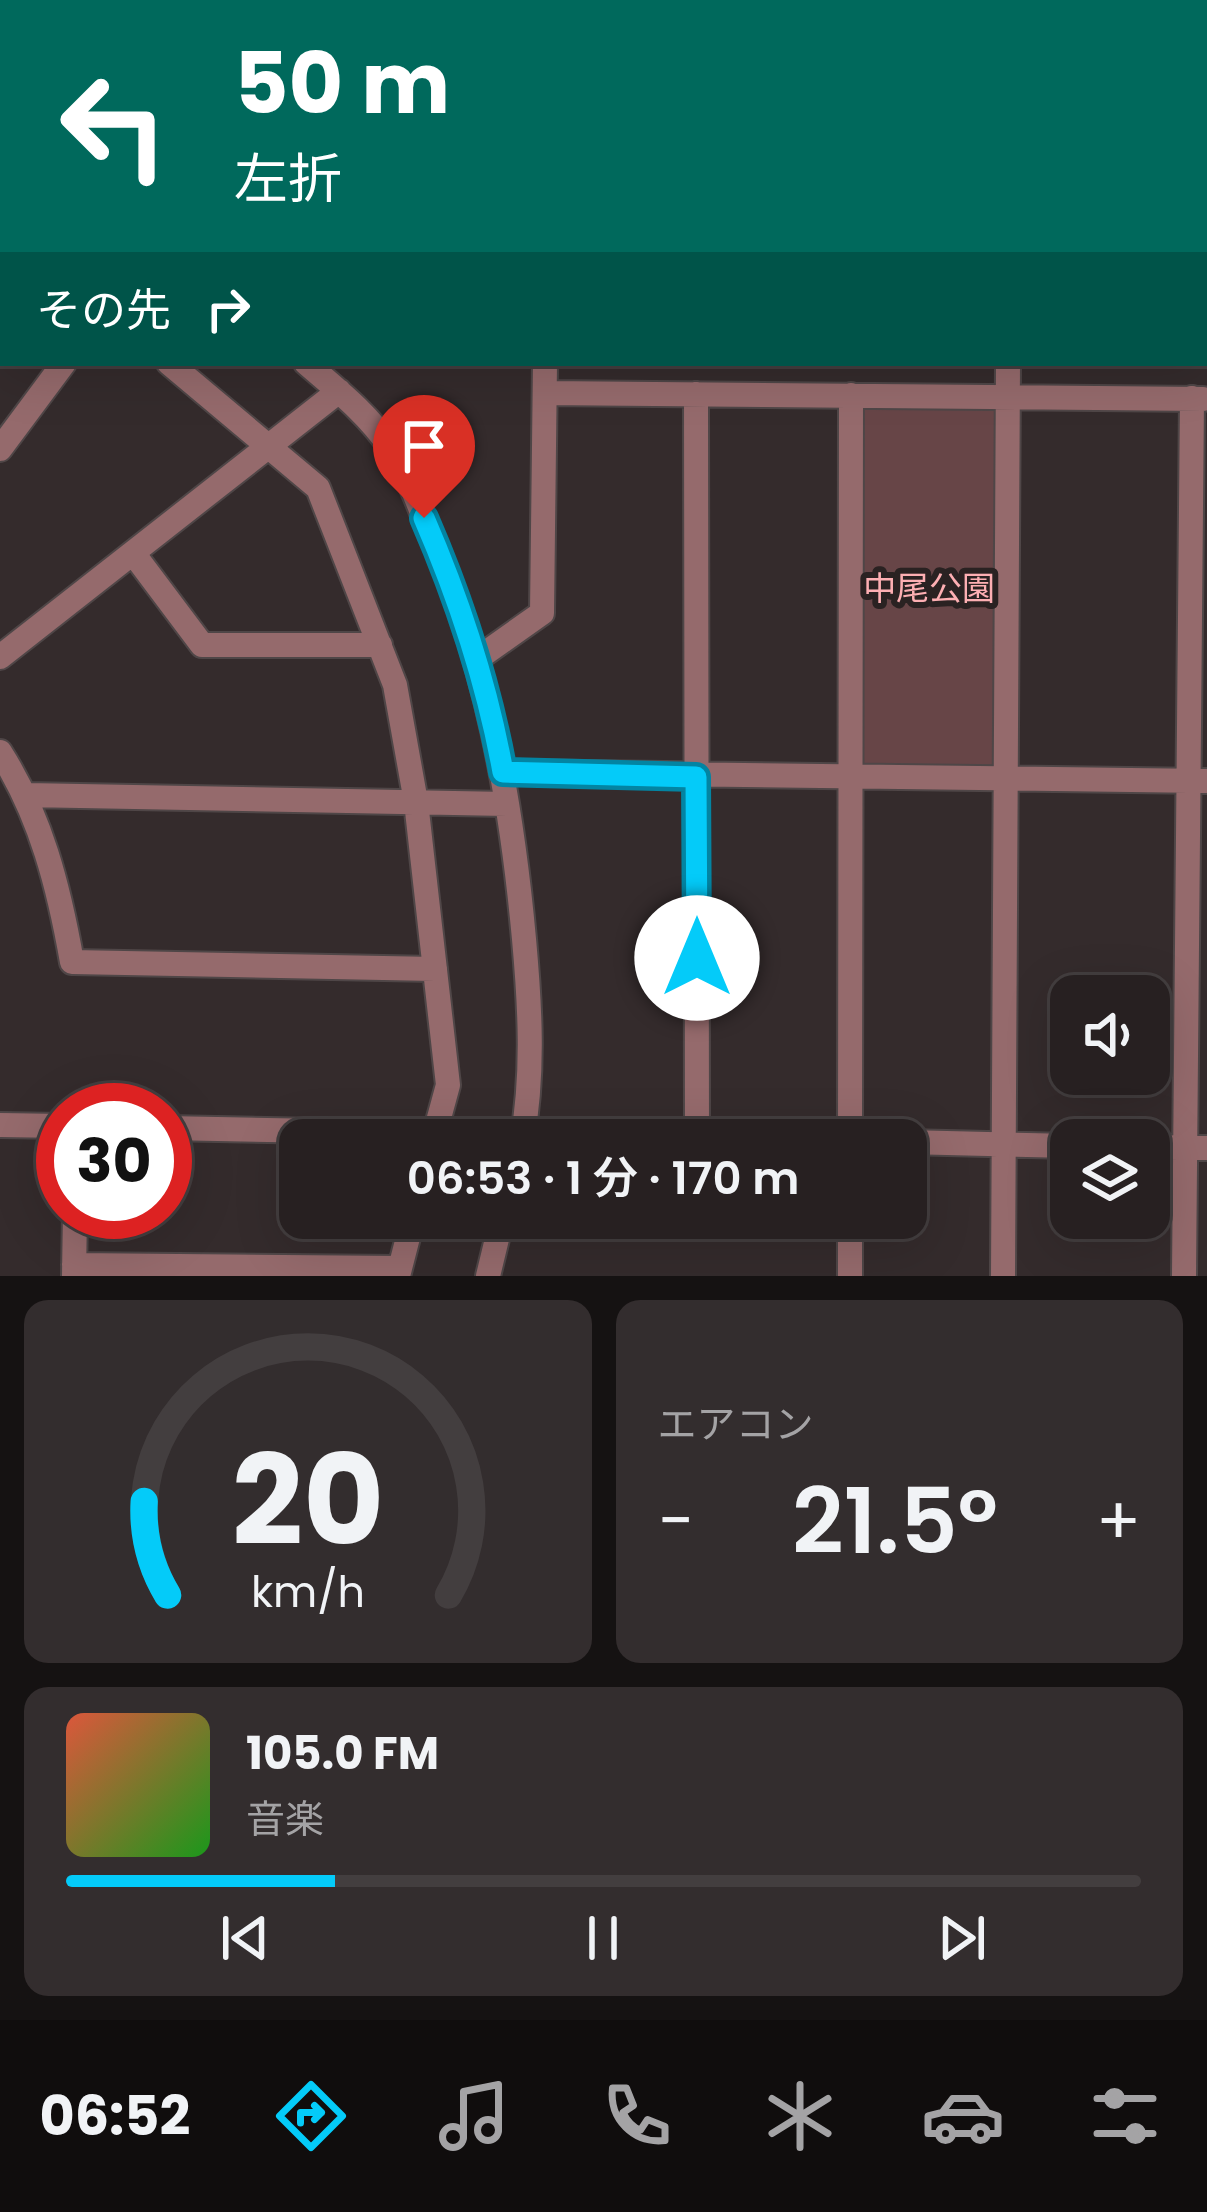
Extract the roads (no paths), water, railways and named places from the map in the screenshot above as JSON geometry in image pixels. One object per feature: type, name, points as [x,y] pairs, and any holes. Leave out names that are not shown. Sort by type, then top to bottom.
[{"type":"street","points":[[0,449],[62,366]]},
{"type":"street","points":[[173,366],[318,488],[395,685],[416,802],[448,1085],[439,1119]]},
{"type":"street","points":[[310,366],[371,422],[394,451],[457,593],[477,659],[503,772],[530,1005],[524,1119]]},
{"type":"street","points":[[477,659],[542,613],[545,366]]},
{"type":"street","points":[[1003,1276],[1008,366]]},
{"type":"street","points":[[0,657],[339,391]]},
{"type":"street","points":[[545,393],[1199,398],[1196,1148],[1184,1276]]},
{"type":"street","points":[[696,394],[697,1119]]},
{"type":"street","points":[[850,1119],[851,395]]},
{"type":"street","points":[[133,553],[202,644],[380,645]]},
{"type":"street","points":[[0,752],[26,795],[56,885],[72,962],[435,969]]},
{"type":"street","points":[[503,772],[1198,781]]},
{"type":"street","points":[[26,795],[507,804]]},
{"type":"street","points":[[0,1125],[36,1126]]},
{"type":"street","points":[[192,1129],[279,1132]]},
{"type":"street","points":[[927,1142],[1050,1145]]},
{"type":"street","points":[[75,1239],[74,1270],[399,1272],[408,1239]]},
{"type":"street","points":[[488,1276],[497,1239]]},
{"type":"street","points":[[850,1239],[850,1276]]},
{"type":"park label","name":"中尾公園","points":[[929,588]]}]
